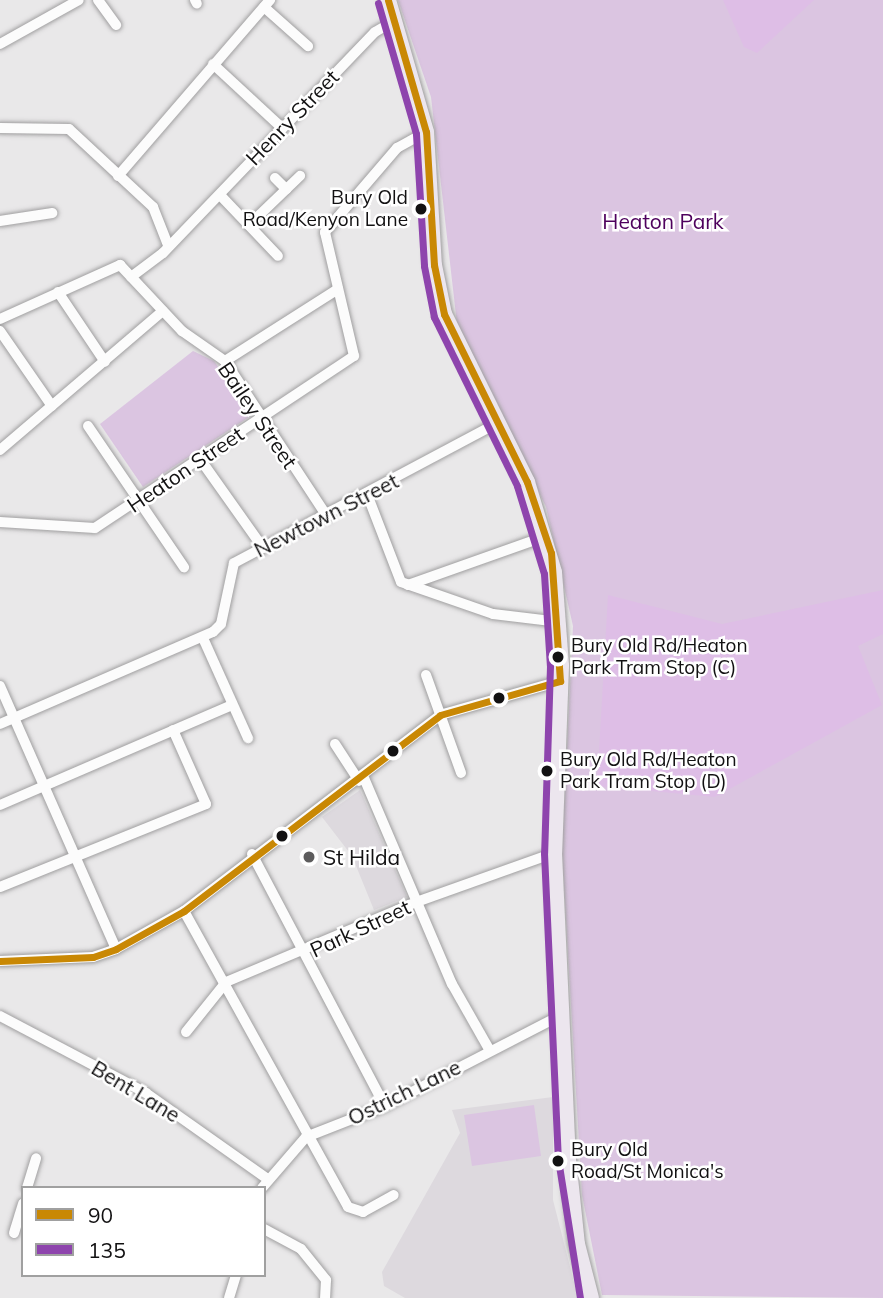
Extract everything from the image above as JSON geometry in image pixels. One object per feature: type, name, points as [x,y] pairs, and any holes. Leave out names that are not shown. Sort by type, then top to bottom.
[{"type":"main road","points":[[388,0],[397,19],[426,132],[434,265],[444,314],[494,425],[527,482],[546,536],[560,622],[554,853],[561,1015],[570,1196],[591,1298]]},
{"type":"street","points":[[0,44],[79,0]]},
{"type":"street","points":[[98,0],[116,24]]},
{"type":"street","points":[[118,176],[267,4],[308,46]]},
{"type":"street","name":"Henry Street","points":[[131,277],[220,195],[280,126],[375,32],[397,19]]},
{"type":"street","points":[[213,64],[280,126]]},
{"type":"street","points":[[0,128],[69,129],[153,207],[168,245]]},
{"type":"street","points":[[225,361],[338,289],[325,232],[397,148],[426,132]]},
{"type":"street","points":[[249,225],[300,176]]},
{"type":"street","points":[[275,178],[286,189]]},
{"type":"street","points":[[220,195],[278,256]]},
{"type":"street","points":[[0,221],[52,213]]},
{"type":"street","name":"Bailey Street","points":[[58,292],[120,265],[163,311],[225,361],[327,516]]},
{"type":"street","name":"Heaton Street","points":[[0,522],[95,528],[354,356],[338,289]]},
{"type":"street","points":[[0,319],[58,292],[105,362]]},
{"type":"street","points":[[0,450],[163,311]]},
{"type":"street","points":[[0,331],[52,406]]},
{"type":"street","name":"Newtown Street","points":[[203,638],[221,624],[234,563],[494,425]]},
{"type":"street","points":[[88,426],[184,567]]},
{"type":"street","points":[[200,459],[263,548]]},
{"type":"street","points":[[368,494],[396,576],[408,585],[493,614],[560,622]]},
{"type":"street","points":[[408,585],[546,536]]},
{"type":"street","points":[[0,724],[203,638],[248,738]]},
{"type":"street","points":[[426,675],[461,773]]},
{"type":"street","points":[[0,961],[93,957],[117,949],[184,911],[252,854],[361,780],[440,715],[560,681]]},
{"type":"street","points":[[0,686],[117,949]]},
{"type":"street","points":[[0,805],[232,705]]},
{"type":"street","points":[[0,887],[206,804],[173,730]]},
{"type":"street","points":[[335,744],[361,780],[419,901],[452,984],[489,1049]]},
{"type":"street","name":"Park Street","points":[[226,982],[305,953],[419,901],[554,853]]},
{"type":"street","points":[[252,854],[386,1106]]},
{"type":"street","points":[[184,911],[226,982],[306,1137],[348,1207],[363,1212],[394,1195]]},
{"type":"street","points":[[186,1032],[226,982]]},
{"type":"street","name":"Ostrich Lane","points":[[264,1183],[306,1137],[386,1106],[489,1049],[561,1015]]},
{"type":"street","name":"Bent Lane","points":[[0,1016],[146,1093],[264,1183]]},
{"type":"street","points":[[28,1186],[36,1158]]},
{"type":"street","points":[[14,1233],[21,1210]]},
{"type":"street","points":[[266,1230],[301,1249],[326,1280],[325,1298]]},
{"type":"street","points":[[229,1298],[235,1277]]},
{"type":"shaded area","points":[[723,0],[814,0],[757,53],[744,47]]},
{"type":"shaded area","points":[[883,590],[883,634],[858,646],[882,705],[715,797],[597,786],[608,595],[722,624]]},
{"type":"shaded area","points":[[360,790],[407,897],[374,910],[352,856],[322,817]]},
{"type":"shaded area","points":[[553,1097],[553,1200],[578,1298],[405,1298],[384,1286],[382,1272],[460,1133],[452,1110]]},
{"type":"green space","name":"Heaton Park","points":[[398,0],[883,0],[883,1298],[602,1295],[582,1195],[562,851],[573,626],[546,507],[457,324],[431,97]]},
{"type":"green space","points":[[193,351],[214,361],[252,415],[143,487],[100,424]]},
{"type":"green space","points":[[534,1105],[541,1156],[472,1166],[464,1115]]},
{"type":"transit line","name":"90","points":[[0,961],[93,957],[116,949],[184,911],[440,715],[560,681],[551,553],[527,482],[444,314],[434,265],[426,132],[388,0]]},
{"type":"transit line","name":"135","points":[[378,3],[416,134],[424,266],[434,317],[517,486],[544,574],[550,666],[544,853],[558,1159],[580,1298]]},
{"type":"place","name":"Bury Old Road/Kenyon Lane","points":[[421,209]]},
{"type":"place","name":"Bury Old Rd/Heaton Park Tram Stop (C)","points":[[558,657]]},
{"type":"place","name":"Bury Old Rd/Heaton Park Tram Stop (D)","points":[[547,771]]},
{"type":"place","name":"St Hilda","points":[[309,857]]},
{"type":"place","name":"Bury Old Road/St Monica's","points":[[558,1161]]}]
